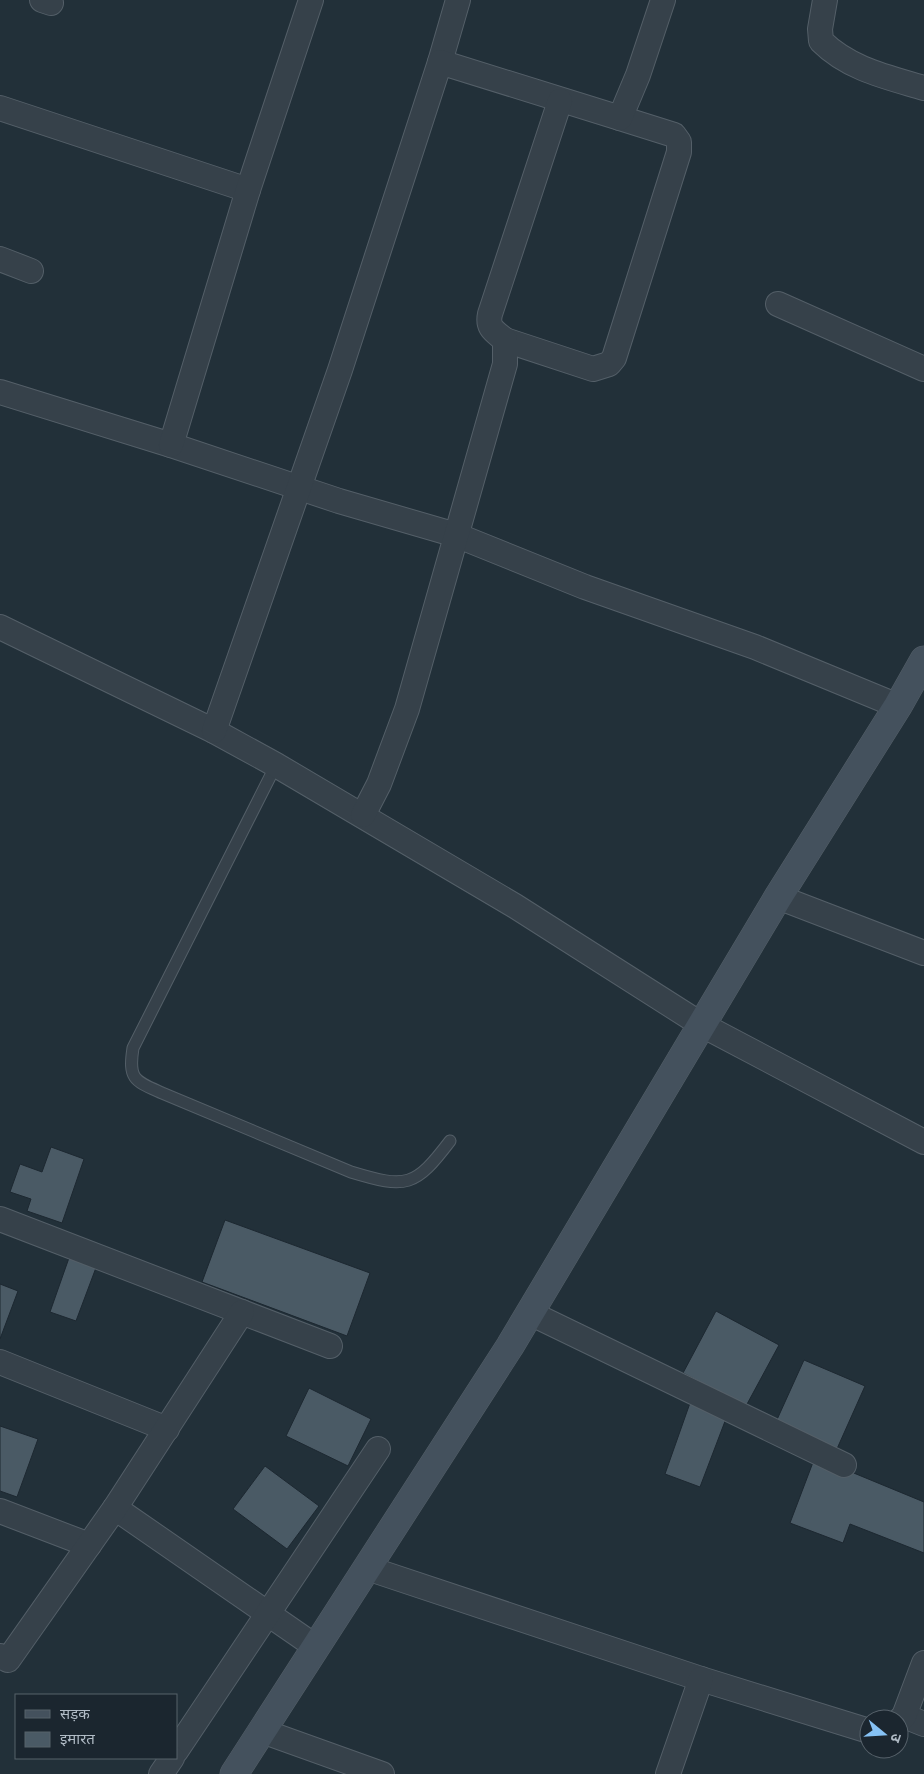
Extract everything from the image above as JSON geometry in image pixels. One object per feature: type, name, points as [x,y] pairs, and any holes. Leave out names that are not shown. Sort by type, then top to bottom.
[{"type":"street","points":[[171,445],[248,190],[311,0]]},
{"type":"street","points":[[214,730],[300,487],[384,239],[458,0]]},
{"type":"street","points":[[620,118],[638,75],[663,0]]},
{"type":"street","points":[[825,0],[820,29],[821,42],[833,54],[857,67],[924,88]]},
{"type":"street","points":[[440,62],[674,135],[679,142],[679,152],[614,358],[609,364],[593,369],[505,340],[490,328],[488,322],[560,101]]},
{"type":"street","points":[[0,108],[248,190]]},
{"type":"street","points":[[0,259],[31,270]]},
{"type":"street","points":[[778,304],[924,369]]},
{"type":"street","points":[[363,815],[379,784],[407,709],[505,364],[505,340]]},
{"type":"street","points":[[0,392],[456,535],[585,587],[755,647],[898,706]]},
{"type":"street","points":[[0,627],[214,730],[363,815],[515,906],[702,1025],[924,1142]]},
{"type":"street","points":[[234,1774],[530,1313],[778,897],[898,706],[924,660]]},
{"type":"street","points":[[778,897],[924,953]]},
{"type":"street","points":[[0,1219],[330,1346]]},
{"type":"street","points":[[0,1656],[8,1660],[89,1545],[242,1312]]},
{"type":"street","points":[[530,1313],[844,1465]]},
{"type":"street","points":[[0,1362],[166,1429]]},
{"type":"street","points":[[178,1748],[378,1449]]},
{"type":"street","points":[[115,1508],[316,1647]]},
{"type":"street","points":[[0,1511],[89,1545]]},
{"type":"street","points":[[367,1568],[859,1728]]},
{"type":"street","points":[[909,1720],[924,1662]]},
{"type":"street","points":[[668,1774],[701,1678]]},
{"type":"street","points":[[262,1731],[382,1774]]},
{"type":"street","points":[[161,1774],[171,1759]]},
{"type":"lane","points":[[276,765],[133,1048],[130,1066],[132,1076],[140,1083],[162,1093],[352,1172],[371,1178],[393,1182],[406,1181],[418,1177],[429,1168],[450,1141]]},
{"type":"building","points":[[51,1147],[84,1159],[62,1223],[27,1211],[31,1199],[10,1192],[20,1164],[42,1172]]},
{"type":"building","points":[[225,1220],[370,1273],[347,1336],[202,1282]]},
{"type":"building","points":[[70,1255],[97,1265],[76,1321],[50,1312]]},
{"type":"building","points":[[0,1284],[18,1291],[0,1339]]},
{"type":"building","points":[[716,1311],[779,1345],[746,1406],[683,1373]]},
{"type":"building","points":[[804,1360],[865,1386],[836,1451],[775,1424]]},
{"type":"building","points":[[309,1388],[371,1419],[348,1466],[286,1436]]},
{"type":"building","points":[[690,1403],[727,1416],[700,1487],[665,1474]]},
{"type":"building","points":[[0,1426],[38,1439],[17,1497],[0,1491]]},
{"type":"building","points":[[815,1457],[924,1502],[924,1553],[850,1524],[843,1543],[790,1523]]},
{"type":"building","points":[[265,1466],[319,1506],[287,1549],[233,1509]]}]
